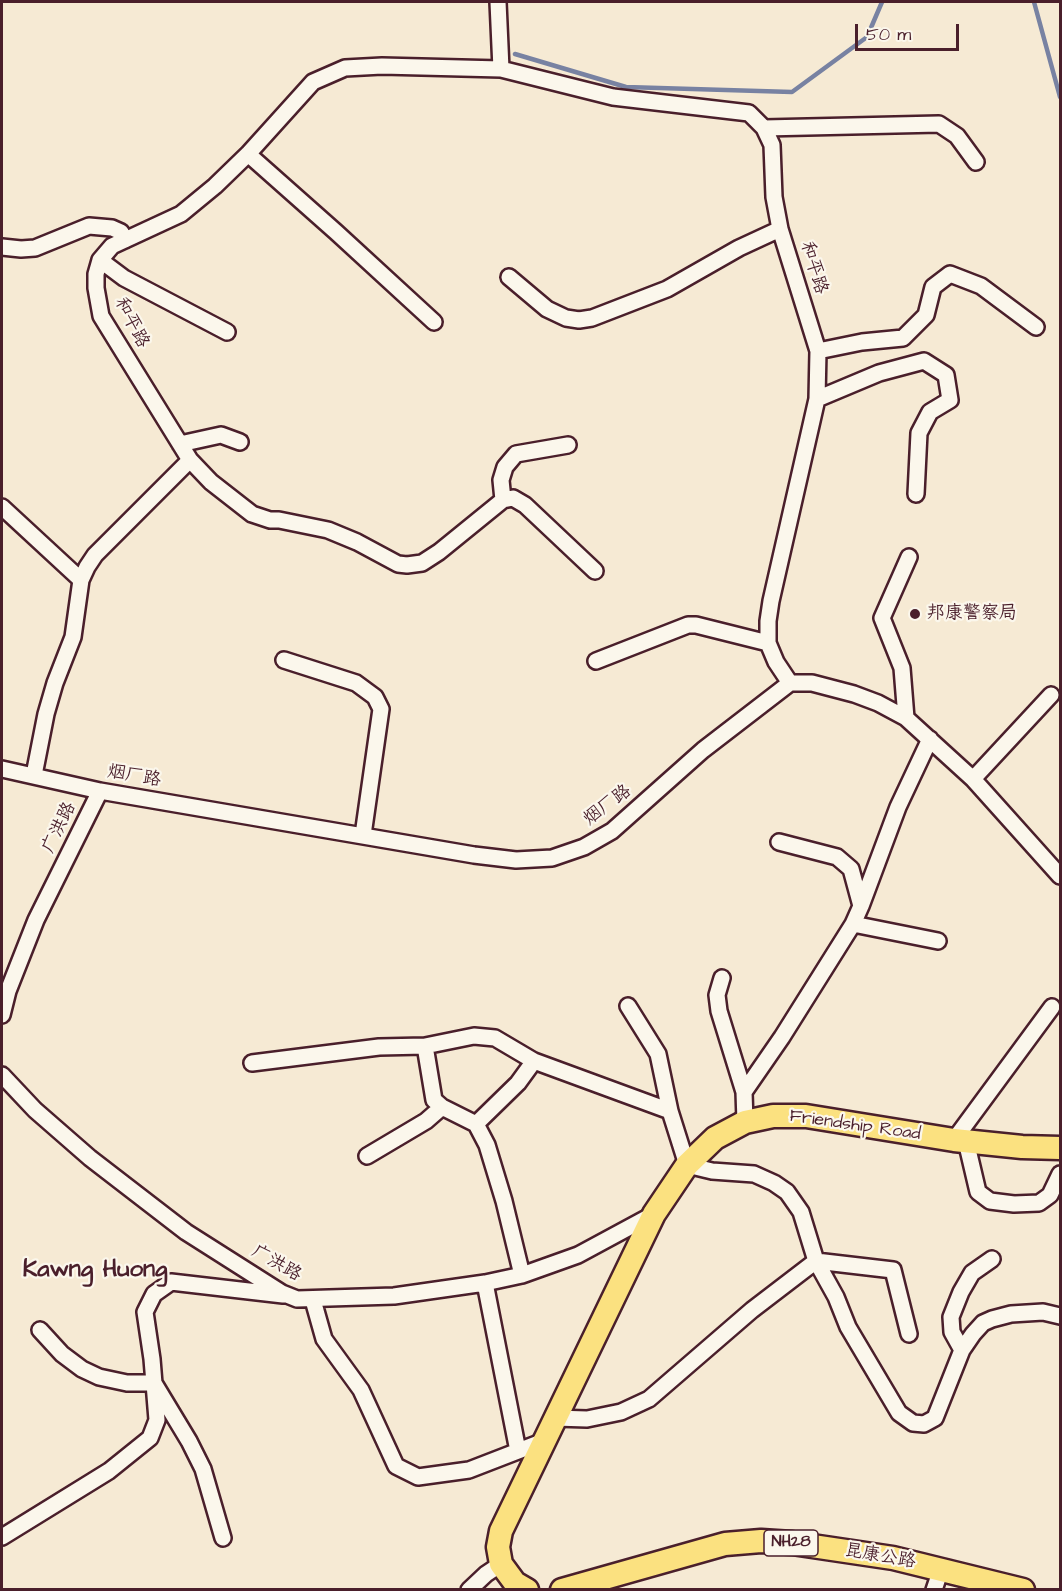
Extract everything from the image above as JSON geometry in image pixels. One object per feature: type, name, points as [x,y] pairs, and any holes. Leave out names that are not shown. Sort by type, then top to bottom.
[{"type":"highway","name":"Friendship Road","points":[[654,1214],[687,1165],[715,1138],[746,1122],[773,1116],[806,1116],[960,1141],[1022,1148],[1060,1148]]},
{"type":"highway","points":[[526,1590],[515,1583],[501,1564],[498,1547],[501,1531],[654,1214]]},
{"type":"highway","name":"昆康公路","points":[[562,1590],[725,1544],[761,1541],[860,1552],[938,1579],[1023,1590]]},
{"type":"street","points":[[498,2],[501,69]]},
{"type":"street","points":[[227,332],[124,278],[100,260],[112,246],[181,214],[248,154],[313,82],[345,68],[382,66],[501,69],[613,97],[749,113],[764,128],[939,124],[957,136],[976,162]]},
{"type":"street","name":"和平路","points":[[764,128],[772,145],[774,197],[780,229],[818,351],[817,399],[771,601],[768,643],[776,663],[790,683]]},
{"type":"street","points":[[248,154],[434,322]]},
{"type":"street","points":[[2,247],[35,248],[89,226],[112,228],[121,232],[125,240]]},
{"type":"street","points":[[509,277],[547,309],[566,318],[579,320],[592,318],[668,289],[738,248],[780,229]]},
{"type":"street","name":"和平路","points":[[100,260],[96,274],[96,288],[101,316],[190,460],[211,482],[252,514],[270,520],[328,530],[357,542],[398,564],[407,565],[422,563],[439,552],[503,500]]},
{"type":"street","points":[[818,351],[862,342],[903,338],[926,315],[933,287],[950,274],[981,286],[1036,327]]},
{"type":"street","points":[[817,399],[879,373],[924,361],[946,375],[950,400],[930,412],[919,433],[915,494]]},
{"type":"street","points":[[180,444],[221,435],[240,442]]},
{"type":"street","points":[[568,445],[516,454],[505,467],[501,480],[503,500],[513,498],[525,505],[595,571]]},
{"type":"street","points":[[34,775],[46,714],[73,637],[81,580],[87,567],[95,555],[190,460]]},
{"type":"street","points":[[2,507],[81,580]]},
{"type":"street","points":[[906,718],[902,668],[882,618],[909,557]]},
{"type":"street","points":[[596,661],[688,625],[768,643]]},
{"type":"street","points":[[284,660],[356,683],[375,697],[381,708],[363,835]]},
{"type":"street","points":[[790,683],[812,682],[835,687],[878,703],[906,718],[973,779],[1060,876]]},
{"type":"street","name":"烟厂路","points":[[2,769],[100,791],[474,855],[516,860],[552,858],[584,847],[612,831],[703,750],[790,683]]},
{"type":"street","points":[[973,779],[1051,695]]},
{"type":"street","points":[[744,1092],[782,1037],[853,924],[898,807],[930,739]]},
{"type":"street","name":"广洪路","points":[[2,1015],[8,991],[36,920],[100,791]]},
{"type":"street","points":[[779,842],[837,857],[851,869],[861,906]]},
{"type":"street","points":[[853,924],[938,941]]},
{"type":"street","points":[[722,978],[717,995],[719,1011],[744,1092],[746,1122]]},
{"type":"street","points":[[628,1006],[658,1054],[670,1111],[687,1165],[754,1174],[787,1192],[801,1212],[816,1261],[836,1297],[848,1327],[899,1413],[913,1423],[924,1424],[935,1418],[962,1350],[983,1323],[992,1318],[1011,1314],[1043,1312],[1060,1316]]},
{"type":"street","points":[[1052,1007],[960,1141],[978,1192],[990,1200],[1014,1204],[1039,1203],[1050,1194],[1060,1174]]},
{"type":"street","points":[[252,1062],[379,1047],[425,1046],[474,1036],[495,1038],[534,1061],[670,1111]]},
{"type":"street","points":[[425,1046],[434,1100],[442,1107],[476,1124],[487,1145],[504,1201],[522,1275]]},
{"type":"street","points":[[476,1124],[518,1083],[534,1061]]},
{"type":"street","name":"广洪路","points":[[2,1075],[35,1110],[90,1158],[177,1225],[297,1299],[394,1296],[485,1283],[522,1275],[578,1255],[654,1214]]},
{"type":"street","points":[[368,1156],[426,1122],[442,1107]]},
{"type":"street","points":[[962,1350],[952,1332],[951,1317],[972,1273],[992,1259]]},
{"type":"street","points":[[555,1418],[587,1419],[621,1412],[649,1399],[752,1310],[816,1261],[893,1270],[909,1334]]},
{"type":"street","points":[[2,1537],[109,1472],[150,1438],[157,1420],[146,1312],[154,1294],[171,1282],[289,1296]]},
{"type":"street","points":[[485,1283],[518,1451]]},
{"type":"street","points":[[313,1300],[324,1339],[361,1390],[396,1466],[418,1477],[469,1470],[544,1441]]},
{"type":"street","points":[[40,1330],[62,1354],[82,1369],[99,1377],[126,1383],[154,1383]]},
{"type":"street","points":[[154,1383],[203,1469],[222,1538]]},
{"type":"street","points":[[469,1590],[501,1564]]},
{"type":"waterway","points":[[515,54],[626,87],[792,92],[867,37],[882,2]]},
{"type":"waterway","points":[[1034,2],[1060,97]]},
{"type":"place","name":"邦康警察局","points":[[915,614]]},
{"type":"district","name":"Kawng Huong","points":[[95,1271]]}]
